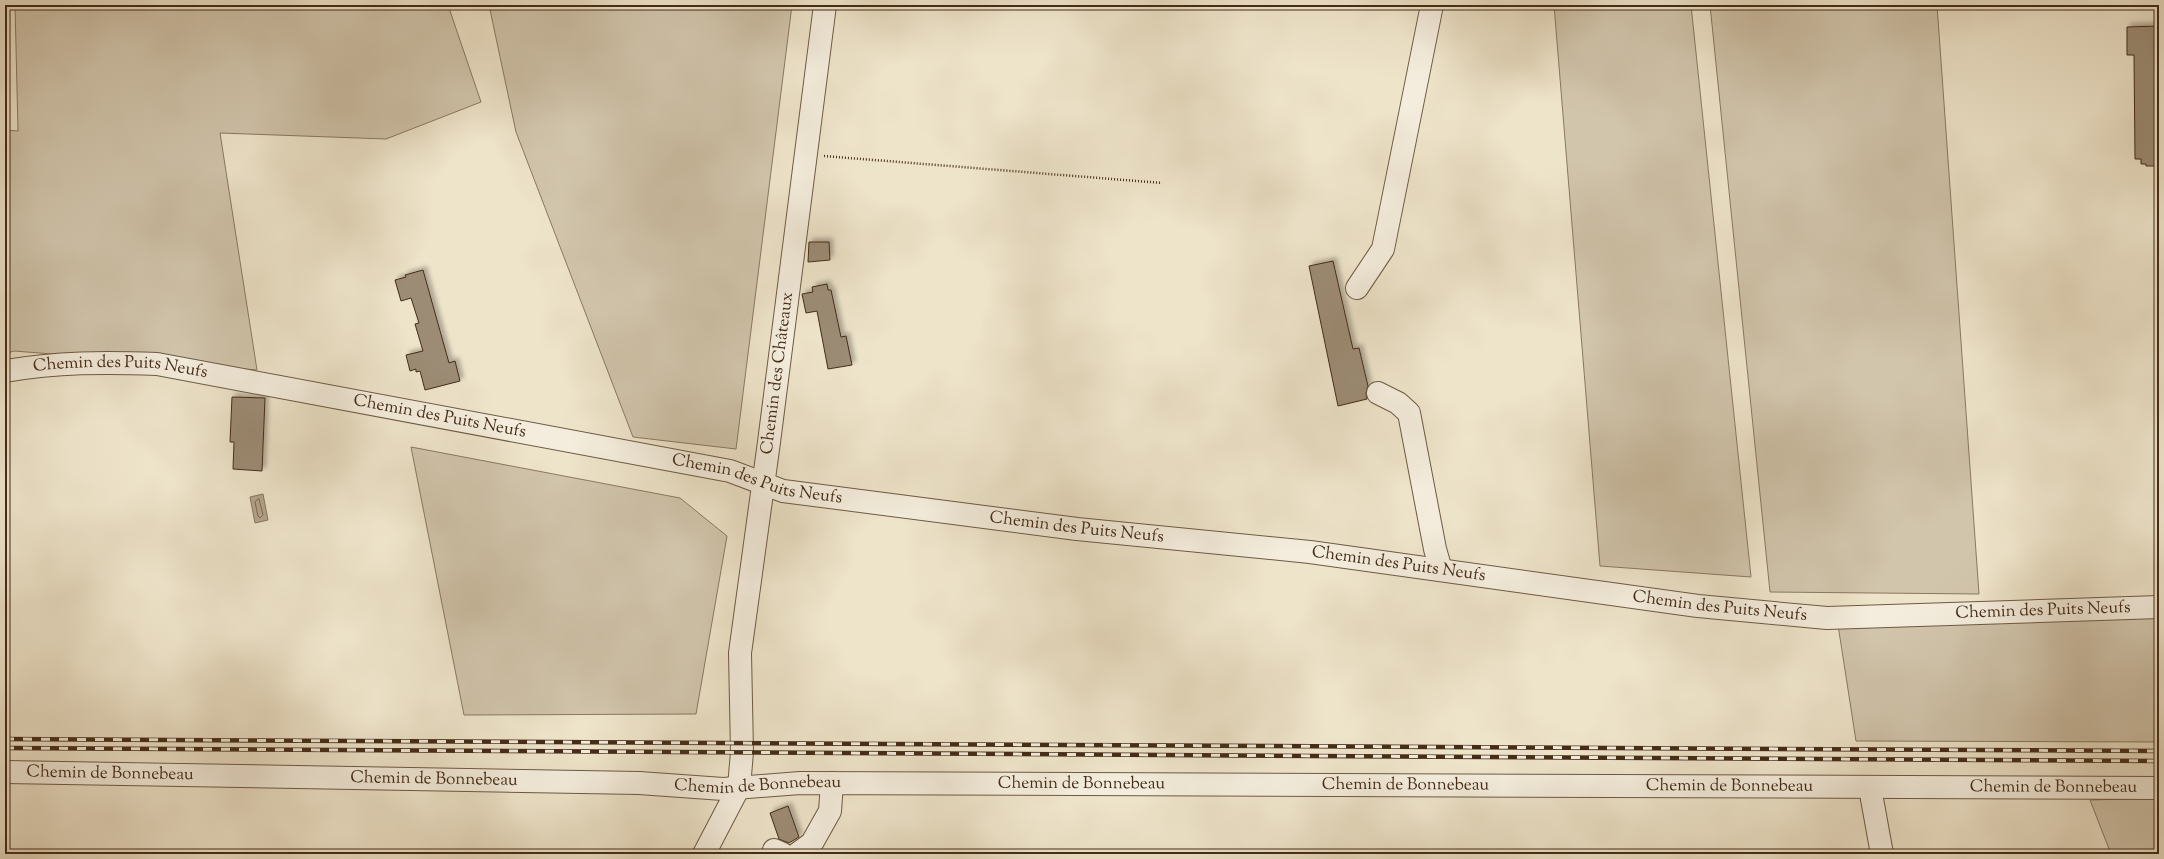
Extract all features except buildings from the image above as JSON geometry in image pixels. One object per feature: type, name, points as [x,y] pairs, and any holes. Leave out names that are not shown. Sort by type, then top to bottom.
[{"type":"street","name":"Chemin des Châteaux","points":[[704,854],[739,787],[742,752],[740,653],[825,5]]},
{"type":"street","points":[[1357,288],[1383,249],[1432,5]]},
{"type":"street","name":"Chemin des Puits Neufs","points":[[5,371],[41,365],[95,362],[157,364],[646,454],[730,471],[783,491],[1077,529],[1310,552],[1698,606],[1827,618],[2159,607]]},
{"type":"street","points":[[1378,393],[1398,403],[1409,413],[1435,549],[1441,570]]},
{"type":"street","name":"Chemin de Bonnebeau","points":[[5,772],[640,783],[723,788],[800,783],[2159,788]]},
{"type":"street","points":[[797,854],[812,843],[830,811],[832,783]]},
{"type":"street","points":[[1870,788],[1882,854]]},
{"type":"path","points":[[806,155],[1162,183]]},
{"type":"shaded area","points":[[15,5],[448,5],[481,102],[386,139],[220,133],[257,370],[14,351],[5,354],[5,130],[18,131]]},
{"type":"shaded area","points":[[489,5],[792,5],[736,449],[633,437],[516,132]]},
{"type":"shaded area","points":[[1554,5],[1691,5],[1751,577],[1600,566]]},
{"type":"shaded area","points":[[1710,5],[1937,5],[1979,594],[1770,592]]},
{"type":"shaded area","points":[[411,447],[680,498],[727,536],[696,714],[464,715]]},
{"type":"shaded area","points":[[2159,618],[2159,742],[1856,741],[1838,625]]},
{"type":"shaded area","points":[[2159,798],[2159,854],[2111,854],[2090,800]]},
{"type":"water","points":[[263,494],[268,520],[255,523],[250,497]]},
{"type":"railway","points":[[5,739],[2159,751]]},
{"type":"railway","points":[[5,748],[2159,761]]}]
